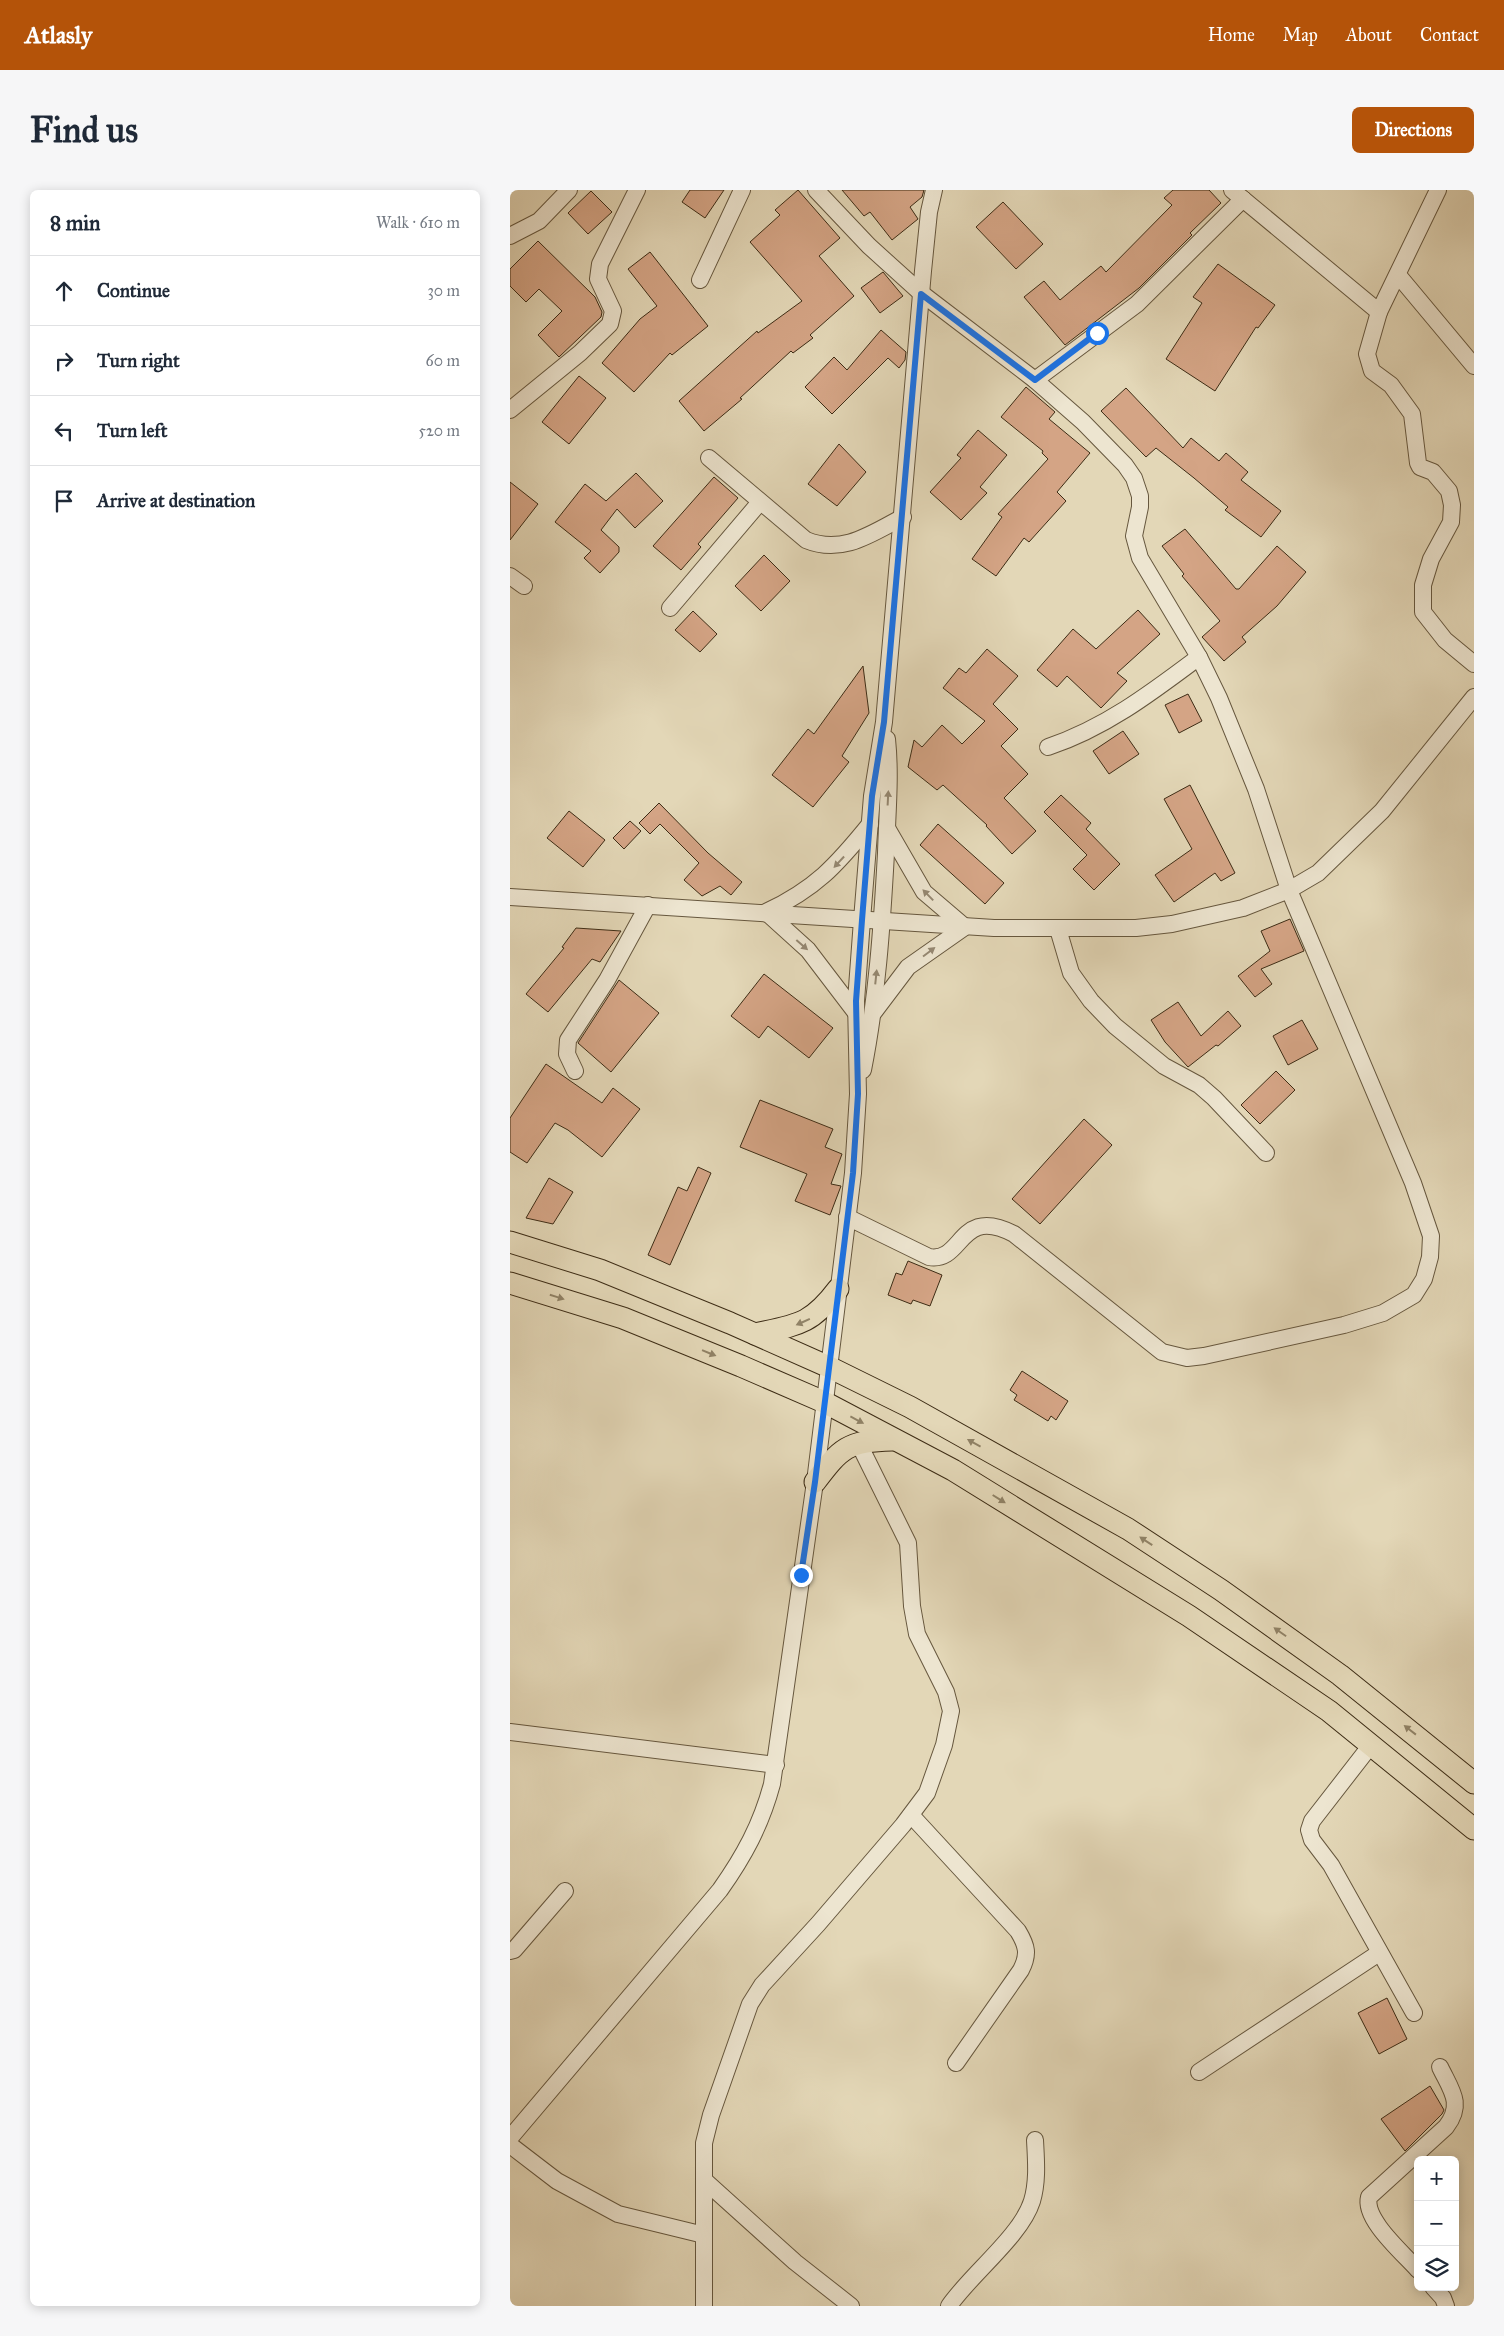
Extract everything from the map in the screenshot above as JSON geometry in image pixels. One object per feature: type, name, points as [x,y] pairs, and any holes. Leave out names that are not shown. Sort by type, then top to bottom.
[{"type":"main road","points":[[510,1242],[600,1270],[755,1334],[829,1367],[910,1407],[1128,1529],[1221,1590],[1340,1675],[1430,1745],[1474,1775]]},
{"type":"main road","points":[[510,1283],[623,1318],[824,1402],[892,1440],[953,1470],[1189,1616],[1329,1711],[1474,1829]]},
{"type":"main road","points":[[755,1334],[794,1326],[809,1320],[825,1307],[838,1290]]},
{"type":"main road","points":[[815,1482],[834,1457],[858,1442],[892,1440]]},
{"type":"main road","points":[[1430,1745],[1474,1784]]},
{"type":"street","points":[[510,236],[539,221],[569,190]]},
{"type":"street","points":[[510,410],[580,353],[610,324],[613,311],[598,279],[600,264],[637,190]]},
{"type":"street","points":[[700,280],[742,190]]},
{"type":"street","points":[[816,190],[863,240],[921,294],[1035,380],[1105,443],[1134,478],[1140,506],[1135,526],[1134,544],[1146,571],[1199,657],[1219,698],[1256,790],[1289,890],[1413,1183],[1431,1236],[1430,1257],[1424,1279],[1414,1295],[1383,1313],[1344,1325],[1204,1356],[1173,1356],[1162,1352],[1014,1234],[1001,1227],[978,1226],[966,1233],[944,1256],[935,1259],[929,1258],[847,1218]]},
{"type":"street","points":[[510,2138],[645,1981],[736,1867],[754,1838],[765,1812],[776,1765],[815,1482],[847,1218],[864,1013],[862,920],[870,824],[875,772],[884,722],[921,294],[929,212],[934,190]]},
{"type":"street","points":[[1438,190],[1379,312],[1367,354],[1372,371],[1391,385],[1412,414],[1420,467],[1433,472],[1449,491],[1452,505],[1451,522],[1430,559],[1423,585],[1423,612],[1445,640],[1474,664]]},
{"type":"street","points":[[1035,380],[1137,304],[1237,194],[1379,312]]},
{"type":"street","points":[[1398,275],[1474,366]]},
{"type":"street","points":[[709,458],[806,540],[819,545],[848,544],[903,516]]},
{"type":"street","points":[[670,608],[760,502]]},
{"type":"street","points":[[510,576],[524,586]]},
{"type":"street","points":[[1048,747],[1077,737],[1123,712],[1199,657]]},
{"type":"street","points":[[510,897],[766,912],[965,927],[1136,928],[1172,924],[1243,908],[1289,890],[1318,873],[1382,811],[1474,697]]},
{"type":"street","points":[[864,1013],[882,922],[890,766],[884,722]]},
{"type":"street","points":[[766,912],[793,900],[824,877],[840,862],[870,824]]},
{"type":"street","points":[[887,828],[924,892],[965,927]]},
{"type":"street","points":[[575,1071],[567,1054],[568,1040],[607,980],[648,905]]},
{"type":"street","points":[[766,912],[808,950],[864,1013]]},
{"type":"street","points":[[864,1013],[908,967],[965,927]]},
{"type":"street","points":[[1058,929],[1070,973],[1091,1001],[1115,1026],[1164,1066],[1199,1086],[1214,1098],[1266,1153]]},
{"type":"street","points":[[704,2306],[704,2143],[711,2115],[750,2004],[762,1985],[818,1924],[911,1815],[927,1793],[944,1745],[951,1711],[946,1692],[917,1634],[912,1606],[908,1544],[858,1442]]},
{"type":"street","points":[[510,1732],[537,1737],[776,1765]]},
{"type":"street","points":[[1371,1745],[1312,1822],[1309,1830],[1312,1840],[1331,1865],[1414,2013]]},
{"type":"street","points":[[911,1815],[1018,1931],[1027,1945],[1026,1958],[1020,1970],[956,2063]]},
{"type":"street","points":[[510,1952],[514,1950],[565,1891]]},
{"type":"street","points":[[1199,2072],[1379,1953]]},
{"type":"street","points":[[1414,2265],[1372,2218],[1368,2203],[1369,2197],[1446,2127],[1454,2117],[1456,2107],[1454,2096],[1440,2067]]},
{"type":"street","points":[[949,2306],[1016,2229],[1032,2202],[1037,2178],[1035,2140]]},
{"type":"street","points":[[510,2144],[557,2182],[618,2214],[704,2235]]},
{"type":"street","points":[[704,2180],[795,2262],[851,2306]]},
{"type":"street","points":[[1436,2291],[1446,2306]]},
{"type":"building","points":[[690,190],[724,190],[705,218],[682,202]]},
{"type":"building","points":[[798,190],[840,238],[819,256],[854,296],[810,335],[813,338],[793,353],[791,351],[740,398],[742,399],[704,431],[679,401],[757,331],[758,333],[802,301],[750,242],[780,215],[775,210]]},
{"type":"building","points":[[842,190],[924,190],[922,197],[910,207],[918,219],[892,240],[870,212],[864,216]]},
{"type":"building","points":[[1173,190],[1209,190],[1221,203],[1139,288],[1065,345],[1024,297],[1044,281],[1060,300],[1101,266],[1106,272],[1172,205],[1164,198]]},
{"type":"building","points":[[591,191],[612,212],[588,234],[568,213]]},
{"type":"building","points":[[1003,202],[1043,244],[1016,269],[976,227]]},
{"type":"building","points":[[538,241],[595,297],[602,312],[601,317],[559,357],[538,335],[562,311],[539,289],[526,302],[510,286],[510,269]]},
{"type":"building","points":[[650,252],[708,326],[672,355],[670,353],[634,392],[602,363],[640,319],[657,306],[628,269]]},
{"type":"building","points":[[1218,264],[1275,305],[1258,328],[1256,327],[1215,391],[1166,359],[1202,303],[1193,297]]},
{"type":"building","points":[[883,272],[903,296],[880,313],[861,288]]},
{"type":"building","points":[[881,330],[906,352],[905,360],[899,368],[888,358],[832,414],[805,387],[834,357],[847,370]]},
{"type":"building","points":[[579,376],[606,398],[569,444],[542,422]]},
{"type":"building","points":[[1026,387],[1055,412],[1049,419],[1090,453],[1057,492],[1066,501],[1029,542],[1024,538],[996,576],[972,559],[1002,517],[998,514],[1048,459],[1042,453],[1043,451],[1001,417]]},
{"type":"building","points":[[1126,388],[1183,448],[1191,438],[1219,461],[1226,453],[1248,472],[1241,480],[1281,511],[1261,537],[1225,510],[1228,507],[1156,448],[1146,457],[1101,411]]},
{"type":"building","points":[[978,430],[1007,455],[980,487],[987,493],[961,520],[930,492],[961,458],[957,455]]},
{"type":"building","points":[[839,444],[866,472],[837,506],[808,484]]},
{"type":"building","points":[[636,473],[663,501],[635,528],[617,509],[601,530],[619,547],[619,552],[600,573],[584,558],[591,551],[555,522],[585,484],[606,501]]},
{"type":"building","points":[[714,477],[738,498],[698,544],[701,547],[681,570],[653,546]]},
{"type":"building","points":[[510,482],[538,504],[510,540]]},
{"type":"building","points":[[1185,529],[1236,589],[1239,589],[1277,546],[1306,572],[1277,606],[1242,637],[1246,642],[1224,661],[1202,637],[1220,621],[1182,576],[1184,574],[1162,546]]},
{"type":"building","points":[[764,555],[790,581],[761,611],[735,586]]},
{"type":"building","points":[[1138,610],[1160,634],[1117,673],[1127,681],[1101,708],[1067,676],[1057,687],[1037,670],[1073,629],[1096,649]]},
{"type":"building","points":[[693,611],[717,634],[700,652],[675,630]]},
{"type":"building","points":[[987,649],[1018,676],[993,704],[1018,729],[1001,746],[1028,774],[1004,798],[1036,831],[1012,854],[987,825],[943,785],[937,790],[908,767],[914,740],[922,747],[942,725],[962,744],[985,721],[943,688],[959,668],[966,673]]},
{"type":"building","points":[[863,666],[869,713],[842,756],[849,762],[813,807],[772,775],[808,729],[814,734]]},
{"type":"building","points":[[1188,694],[1202,721],[1179,733],[1165,705]]},
{"type":"building","points":[[1123,731],[1139,754],[1109,774],[1093,751]]},
{"type":"building","points":[[1190,785],[1235,873],[1221,881],[1215,873],[1174,902],[1155,875],[1192,849],[1164,799]]},
{"type":"building","points":[[1061,795],[1091,823],[1086,829],[1120,864],[1094,890],[1073,869],[1087,855],[1044,812]]},
{"type":"building","points":[[659,803],[708,853],[742,882],[731,895],[720,886],[702,896],[684,880],[699,863],[660,824],[650,834],[639,823]]},
{"type":"building","points":[[569,811],[605,840],[583,867],[547,838]]},
{"type":"building","points":[[630,821],[641,831],[624,849],[613,838]]},
{"type":"building","points":[[938,824],[1004,883],[985,904],[920,845]]},
{"type":"building","points":[[1290,919],[1304,951],[1261,969],[1272,984],[1255,997],[1238,976],[1270,951],[1261,931]]},
{"type":"building","points":[[576,928],[621,931],[600,962],[592,959],[548,1012],[526,994],[564,948],[562,947]]},
{"type":"building","points":[[764,974],[833,1028],[809,1058],[768,1026],[759,1038],[731,1016]]},
{"type":"building","points":[[619,980],[659,1013],[611,1072],[578,1043]]},
{"type":"building","points":[[1178,1002],[1201,1036],[1228,1011],[1241,1026],[1218,1046],[1216,1045],[1188,1067],[1165,1042],[1151,1020]]},
{"type":"building","points":[[1302,1020],[1318,1049],[1288,1065],[1273,1036]]},
{"type":"building","points":[[546,1064],[602,1103],[613,1088],[640,1109],[602,1157],[568,1130],[555,1123],[527,1163],[510,1152],[510,1118]]},
{"type":"building","points":[[1276,1071],[1295,1090],[1260,1124],[1241,1105]]},
{"type":"building","points":[[760,1100],[833,1129],[825,1147],[842,1154],[831,1184],[841,1186],[830,1215],[795,1201],[807,1174],[740,1147]]},
{"type":"building","points":[[1084,1119],[1112,1145],[1040,1224],[1012,1199]]},
{"type":"building","points":[[698,1167],[711,1173],[670,1265],[648,1255],[678,1187],[687,1191]]},
{"type":"building","points":[[549,1178],[573,1192],[553,1224],[526,1218]]},
{"type":"building","points":[[908,1261],[942,1275],[930,1306],[913,1300],[911,1304],[888,1295],[896,1273],[902,1275]]},
{"type":"building","points":[[1022,1371],[1068,1401],[1056,1420],[1051,1416],[1048,1421],[1014,1400],[1017,1395],[1010,1390]]},
{"type":"building","points":[[1387,1998],[1407,2039],[1379,2054],[1358,2013]]},
{"type":"building","points":[[1430,2086],[1444,2110],[1405,2151],[1381,2119]]},
{"type":"route","points":[[801,1575],[815,1482],[853,1173],[858,1094],[856,1001],[862,920],[872,796],[884,722],[921,294],[1035,380],[1097,333]]}]
